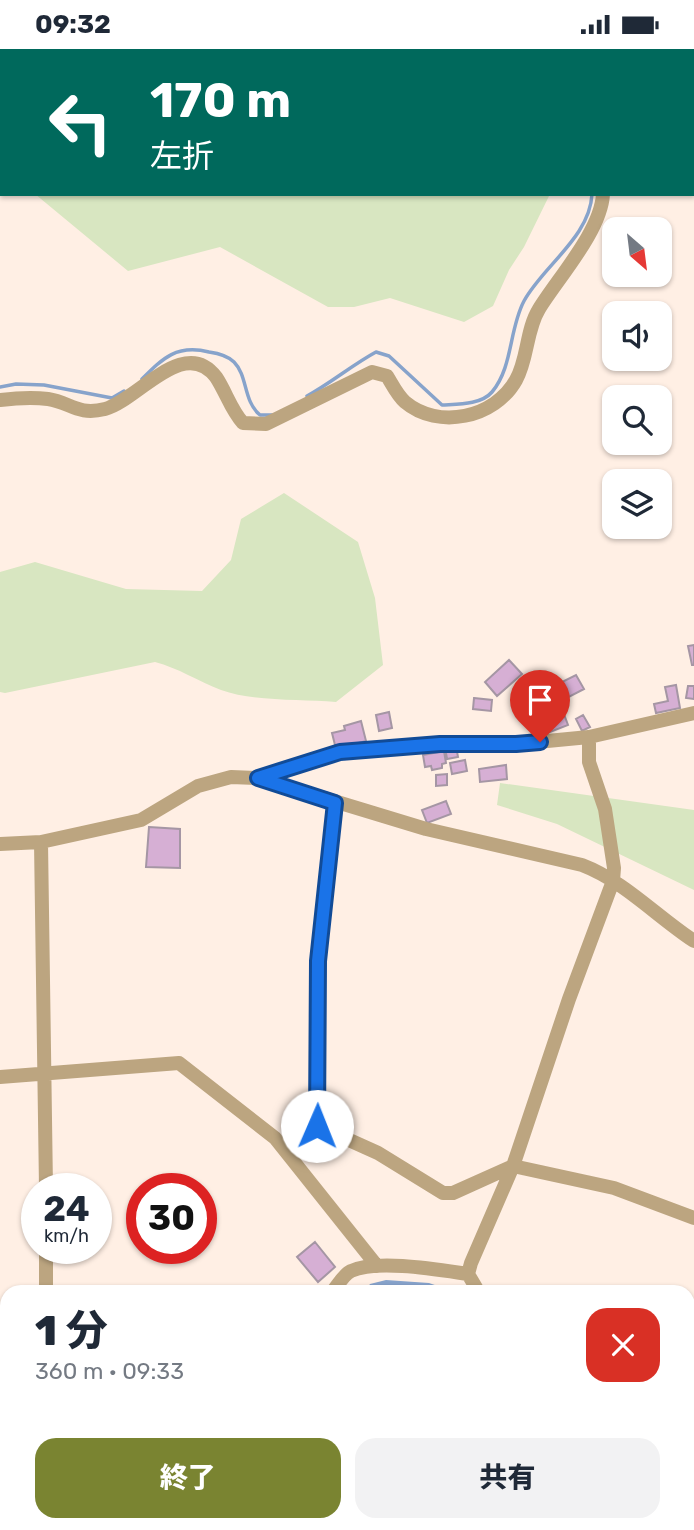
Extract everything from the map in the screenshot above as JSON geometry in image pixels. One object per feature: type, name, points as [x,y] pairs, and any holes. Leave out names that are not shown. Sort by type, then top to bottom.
[{"type":"street","points":[[0,400],[51,399],[72,409],[106,409],[133,395],[175,366],[186,362],[195,363],[215,376],[243,423],[266,424],[372,372],[387,376],[405,402],[441,419],[477,413],[502,395],[518,377],[536,313],[586,239],[603,202],[603,196]]},
{"type":"street","points":[[258,778],[340,752],[440,744],[516,744],[589,737],[694,713]]},
{"type":"street","points":[[474,1285],[468,1274],[471,1262],[513,1166],[569,999],[613,881],[614,868],[605,809],[589,762],[589,737]]},
{"type":"street","points":[[0,844],[41,842],[141,820],[198,786],[231,777],[258,778],[426,829],[582,865],[601,872],[694,941]]},
{"type":"street","points":[[335,803],[318,961],[317,1126],[378,1153],[443,1193],[453,1193],[513,1166],[614,1188],[694,1218]]},
{"type":"street","points":[[41,842],[46,1173]]},
{"type":"street","points":[[0,1077],[179,1063],[275,1138],[377,1266]]},
{"type":"street","points":[[46,1264],[46,1285]]},
{"type":"street","points":[[338,1285],[349,1272],[362,1267],[416,1267],[468,1274]]},
{"type":"green space","points":[[37,196],[549,196],[493,306],[464,322],[390,298],[354,307],[328,307],[220,247],[128,271]]},
{"type":"green space","points":[[284,493],[358,542],[375,598],[383,665],[336,702],[234,694],[155,662],[0,692],[0,572],[35,562],[126,589],[202,591],[231,560],[241,519]]},
{"type":"green space","points":[[500,783],[694,810],[694,890],[557,824],[497,805]]},
{"type":"water","points":[[386,1280],[435,1285],[369,1285]]},
{"type":"building","points":[[694,645],[694,665],[692,665],[688,646]]},
{"type":"building","points":[[509,660],[522,674],[497,696],[485,682]]},
{"type":"building","points":[[576,675],[584,689],[563,700],[556,685]]},
{"type":"building","points":[[539,683],[545,693],[529,702],[523,691]]},
{"type":"building","points":[[676,685],[680,708],[656,713],[654,704],[668,701],[665,687]]},
{"type":"building","points":[[688,686],[694,686],[694,699],[686,698]]},
{"type":"building","points":[[474,698],[492,700],[491,711],[473,709]]},
{"type":"building","points":[[562,709],[568,725],[540,736],[534,721]]},
{"type":"building","points":[[389,712],[392,728],[379,731],[376,715]]},
{"type":"building","points":[[583,715],[590,727],[582,731],[576,719]]},
{"type":"building","points":[[361,721],[366,741],[336,749],[332,733],[345,730],[344,726]]},
{"type":"building","points":[[456,746],[458,757],[447,759],[445,747]]},
{"type":"building","points":[[444,751],[446,763],[442,764],[442,768],[432,770],[431,766],[425,767],[423,755]]},
{"type":"building","points":[[465,760],[467,771],[452,774],[450,763]]},
{"type":"building","points":[[506,765],[507,779],[480,782],[479,769]]},
{"type":"building","points":[[447,774],[447,785],[436,786],[436,775]]},
{"type":"building","points":[[446,801],[451,814],[427,823],[422,810]]},
{"type":"building","points":[[149,827],[180,829],[180,868],[146,867]]},
{"type":"building","points":[[315,1242],[335,1267],[318,1282],[297,1257]]},
{"type":"waterway","points":[[307,396],[376,352],[389,356],[442,405],[468,403],[487,396],[504,371],[524,301],[575,238],[589,210],[592,196]]},
{"type":"waterway","points":[[142,379],[164,359],[179,351],[198,350],[218,354],[231,360],[238,368],[251,403],[260,415],[272,415]]},
{"type":"waterway","points":[[0,387],[16,384],[44,385],[112,398],[124,391]]},
{"type":"route","points":[[317,1126],[318,961],[335,803],[258,778],[340,752],[440,744],[540,742]]}]
